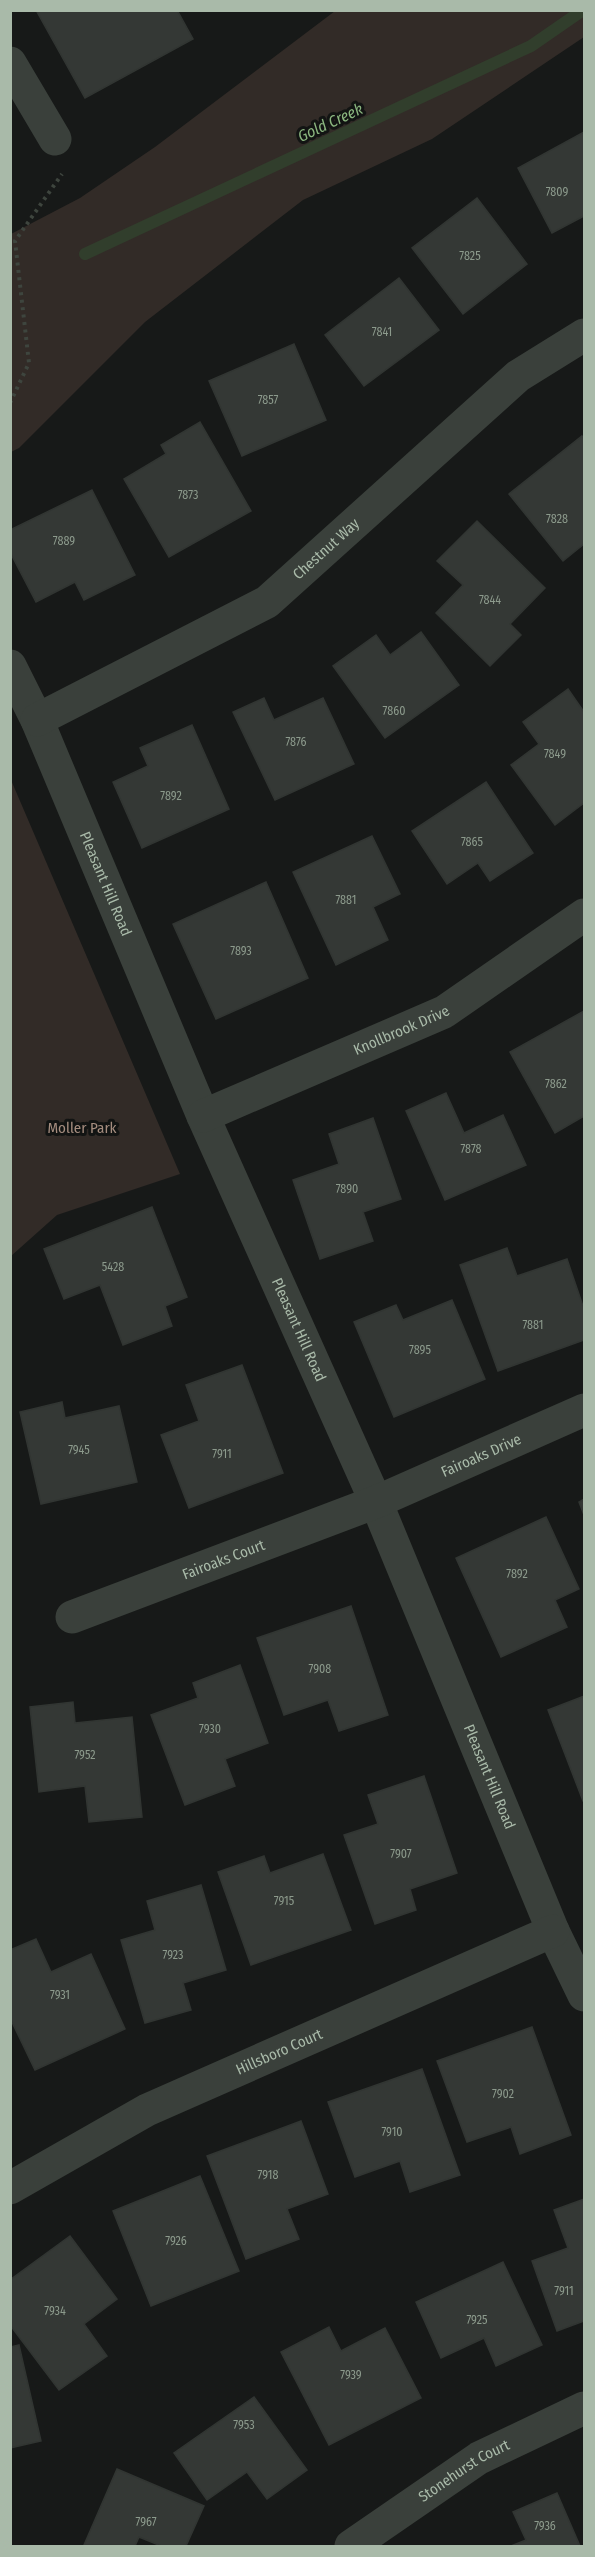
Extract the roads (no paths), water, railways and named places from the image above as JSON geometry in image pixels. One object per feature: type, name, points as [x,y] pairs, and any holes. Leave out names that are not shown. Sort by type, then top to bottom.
[{"type":"street","points":[[10,63],[55,140]]},
{"type":"street","name":"Chestnut Way","points":[[37,720],[267,602],[518,376],[585,335]]},
{"type":"street","name":"Pleasant Hill Road","points":[[10,666],[37,720],[203,1116],[376,1502],[553,1931],[585,1995]]},
{"type":"street","name":"Knollbrook Drive","points":[[203,1116],[444,1012],[585,915]]},
{"type":"street","name":"Fairoaks Drive","points":[[376,1502],[585,1410]]},
{"type":"street","name":"Fairoaks Court","points":[[72,1617],[376,1502]]},
{"type":"street","name":"Hillsboro Court","points":[[10,2188],[147,2109],[553,1931]]},
{"type":"street","name":"Stonehurst Court","points":[[351,2547],[479,2458],[585,2408]]},
{"type":"waterway","name":"Gold Creek","points":[[85,254],[531,46],[583,10]]},
{"type":"park label","name":"Moller Park","points":[[82,1128]]}]
